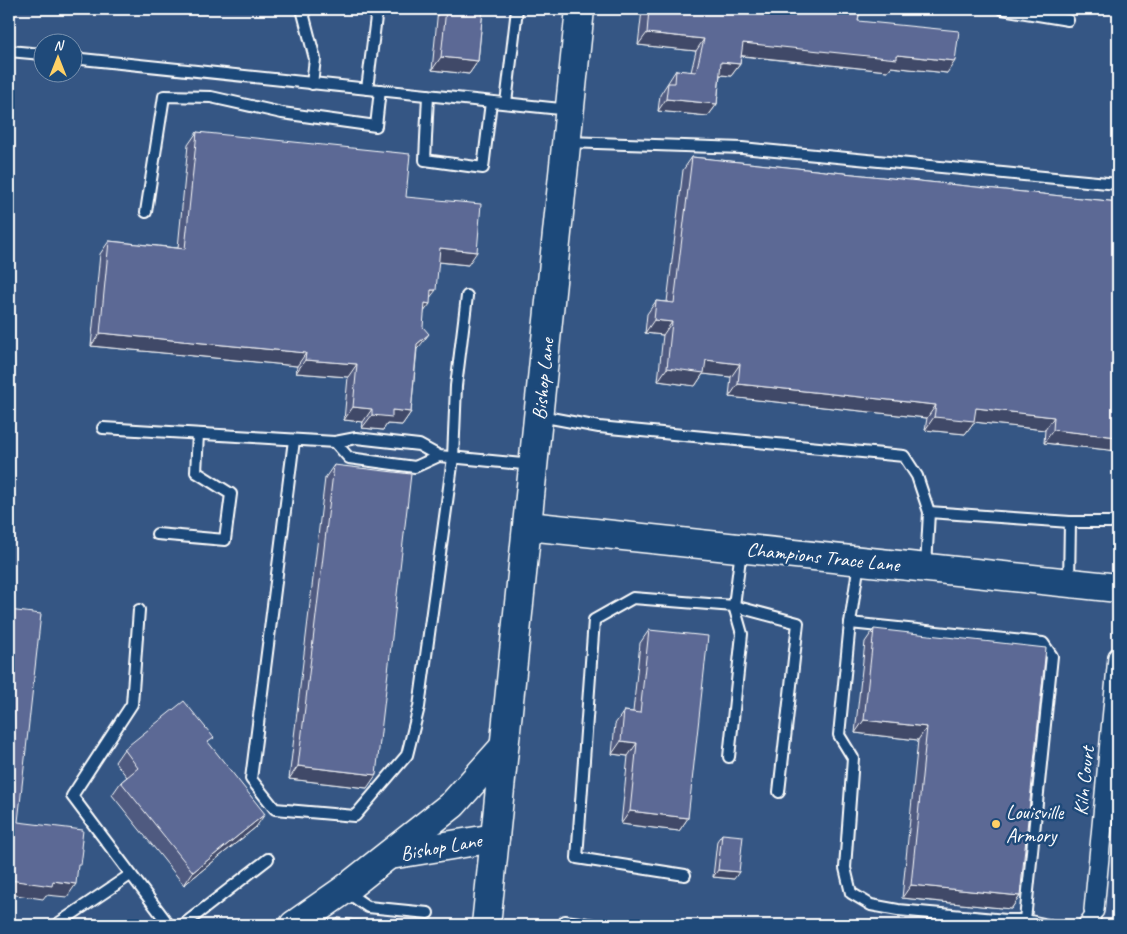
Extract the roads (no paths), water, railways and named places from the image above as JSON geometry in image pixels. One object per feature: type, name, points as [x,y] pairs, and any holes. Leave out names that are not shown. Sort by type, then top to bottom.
[{"type":"street","name":"Bishop Lane","points":[[386,856],[495,838],[580,9]]},
{"type":"street","name":"Champions Trace Lane","points":[[528,526],[1118,588]]},
{"type":"street","name":"Kiln Court","points":[[1090,920],[1118,656]]},
{"type":"street","name":"Bishop Lane","points":[[294,925],[344,890],[453,804],[503,748]]},
{"type":"street","points":[[486,925],[495,838]]},
{"type":"lane","points":[[302,9],[315,59],[312,84]]},
{"type":"lane","points":[[367,89],[377,9]]},
{"type":"lane","points":[[506,103],[517,9]]},
{"type":"lane","points":[[1002,9],[1068,20]]},
{"type":"lane","points":[[9,51],[32,53]]},
{"type":"lane","points":[[82,59],[571,110]]},
{"type":"lane","points":[[146,212],[164,96],[211,97],[282,113],[376,126],[380,90]]},
{"type":"lane","points":[[428,95],[425,160],[483,168],[491,102]]},
{"type":"lane","points":[[567,142],[742,148],[1118,184]]},
{"type":"lane","points":[[294,440],[251,779],[275,809],[355,816],[407,755],[419,707],[453,458],[456,386],[466,296]]},
{"type":"lane","points":[[539,415],[599,427],[904,456],[917,476],[929,512],[926,568]]},
{"type":"lane","points":[[104,428],[335,442],[356,438],[419,445],[438,456],[534,465]]},
{"type":"lane","points":[[157,534],[225,540],[231,494],[196,472],[198,434]]},
{"type":"lane","points":[[335,442],[349,458],[415,467],[438,456]]},
{"type":"lane","points":[[929,512],[1070,522],[1118,522]]},
{"type":"lane","points":[[1069,583],[1070,522]]},
{"type":"lane","points":[[729,757],[742,634],[734,606],[741,549]]},
{"type":"lane","points":[[859,561],[850,623],[839,735],[853,758],[845,868],[851,893],[871,904],[898,910],[1025,920],[1049,925]]},
{"type":"lane","points":[[685,875],[577,858],[594,620],[633,598],[734,606],[798,623],[778,792]]},
{"type":"lane","points":[[139,610],[132,704],[72,796],[169,925]]},
{"type":"lane","points":[[850,623],[1044,643],[1052,656],[1025,920]]},
{"type":"lane","points":[[183,925],[268,859]]},
{"type":"lane","points":[[56,925],[130,875]]},
{"type":"lane","points":[[344,890],[368,907],[428,913]]},
{"type":"lane","points":[[565,925],[565,921],[595,925]]},
{"type":"place","name":"Louisville Armory","points":[[996,824]]}]
